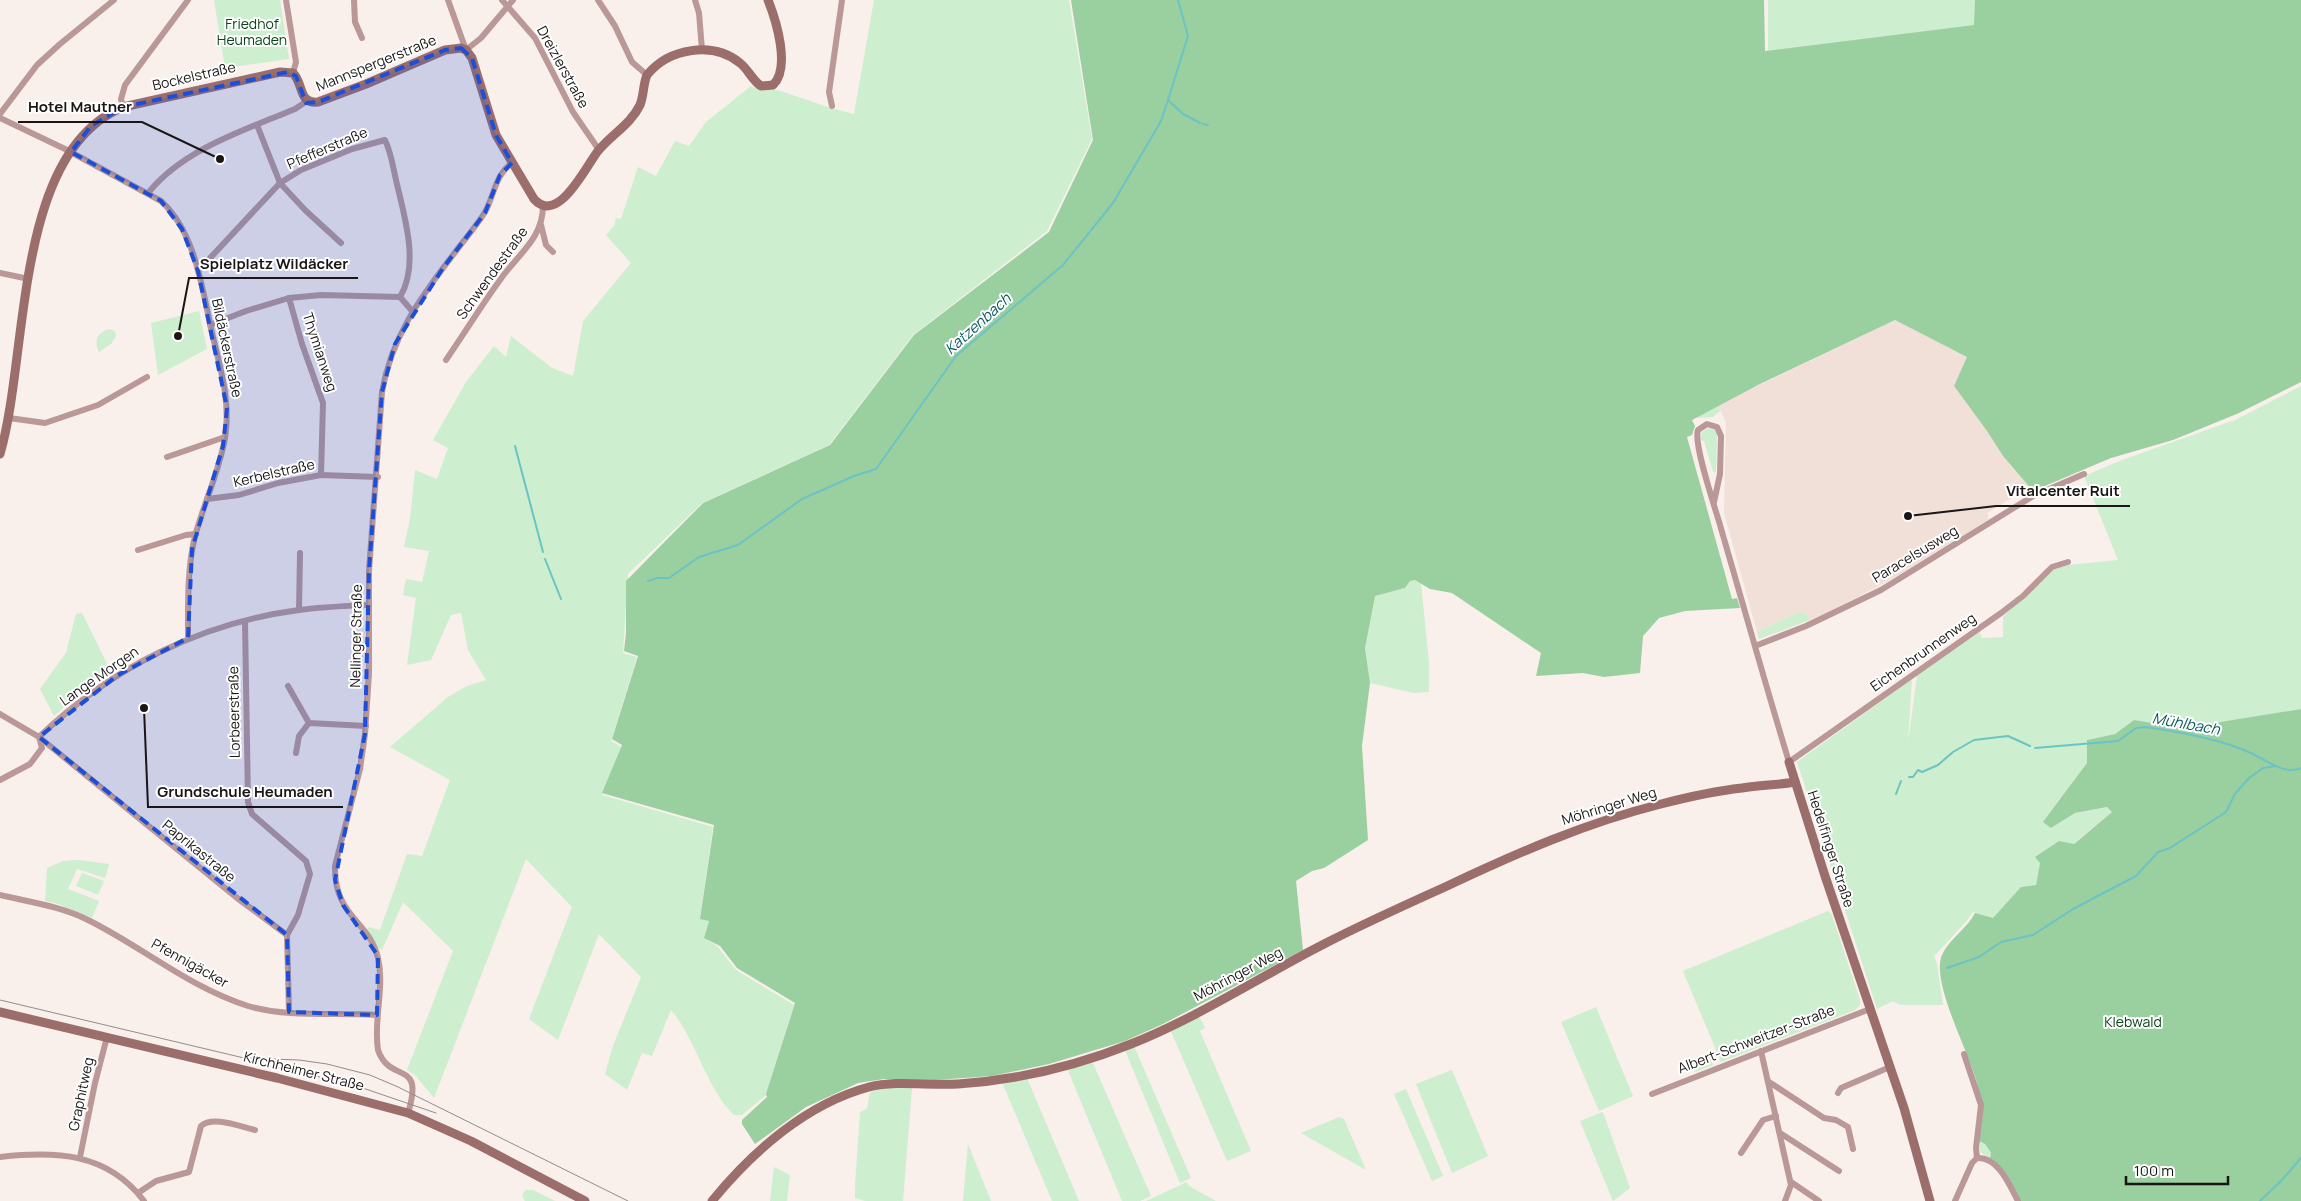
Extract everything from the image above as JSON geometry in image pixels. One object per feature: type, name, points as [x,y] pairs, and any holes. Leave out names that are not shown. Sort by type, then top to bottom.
[{"type":"street","points":[[0,114],[37,65],[114,0]]},
{"type":"street","points":[[123,107],[121,99],[125,85],[188,0]]},
{"type":"street","points":[[148,192],[174,166],[203,150],[295,109],[307,101],[293,73],[296,62],[286,0]]},
{"type":"street","points":[[354,0],[355,22],[362,38]]},
{"type":"street","points":[[448,0],[466,50],[477,72],[496,135],[534,199],[543,206],[564,198],[599,150],[632,117],[640,104],[647,75],[675,55],[702,50],[730,56],[742,64],[754,81],[761,86],[773,85],[780,74],[781,63],[776,27],[768,0]]},
{"type":"street","name":"Dreizlerstraße","points":[[502,0],[535,38],[573,112],[599,150]]},
{"type":"street","points":[[466,50],[481,38],[513,0]]},
{"type":"street","points":[[598,0],[615,26],[632,62],[647,75]]},
{"type":"street","points":[[695,0],[699,13],[702,50]]},
{"type":"street","points":[[832,106],[828,92],[842,0]]},
{"type":"street","name":"Mannspergerstraße","points":[[307,101],[318,102],[348,91],[445,50],[455,47],[466,50]]},
{"type":"street","name":"Bockelstraße","points":[[0,454],[4,427],[9,418],[29,279],[42,211],[71,152],[82,135],[95,122],[123,107],[219,84],[280,72],[293,73]]},
{"type":"street","name":"Bildäckerstraße","points":[[0,118],[71,152],[161,200],[173,213],[198,271],[224,381],[227,408],[225,437],[216,476],[196,534],[189,568],[188,638]]},
{"type":"street","points":[[257,125],[280,183],[305,210],[341,243]]},
{"type":"street","name":"Pfefferstraße","points":[[198,271],[280,183],[302,170],[352,149],[385,140],[404,208],[409,259],[405,288],[400,297]]},
{"type":"street","name":"Nellinger Straße","points":[[408,1113],[413,1094],[413,1085],[408,1077],[387,1065],[377,1048],[378,956],[370,941],[343,905],[337,894],[335,880],[335,866],[360,769],[366,726],[369,673],[367,605],[378,477],[382,392],[387,366],[395,344],[413,312],[442,268],[485,212],[500,175],[512,163]]},
{"type":"street","name":"Schwendestraße","points":[[543,206],[541,225],[546,245],[552,252]]},
{"type":"street","name":"Schwendestraße","points":[[446,360],[500,279],[525,251],[541,225]]},
{"type":"street","points":[[0,273],[29,279]]},
{"type":"street","points":[[210,325],[246,311],[289,298],[321,295],[400,297],[413,312]]},
{"type":"street","name":"Thymianweg","points":[[289,298],[302,344],[323,403],[320,475]]},
{"type":"street","points":[[9,418],[45,423],[98,405],[147,377]]},
{"type":"street","name":"Hedelfinger Straße","points":[[1714,502],[1720,481],[1721,436],[1718,428],[1707,424],[1699,428],[1696,437],[1714,502],[1755,646],[1796,782],[1915,1144],[1930,1201]]},
{"type":"street","points":[[167,457],[225,437]]},
{"type":"street","name":"Paracelsusweg","points":[[1755,646],[1806,626],[1881,590],[2033,496],[2084,474]]},
{"type":"street","name":"Kerbelstraße","points":[[207,499],[239,495],[278,483],[320,475],[378,477]]},
{"type":"street","points":[[138,550],[186,534],[196,534]]},
{"type":"street","points":[[299,610],[300,553]]},
{"type":"street","name":"Eichenbrunnenweg","points":[[1790,762],[2002,613],[2023,596],[2052,567],[2068,562]]},
{"type":"street","name":"Lange Morgen","points":[[39,737],[78,704],[118,675],[142,660],[188,638],[245,621],[299,610],[367,605]]},
{"type":"street","name":"Lorbeerstraße","points":[[245,621],[248,802],[252,814],[306,861],[310,868],[298,915],[287,935],[289,1012]]},
{"type":"street","points":[[288,686],[309,722]]},
{"type":"street","name":"Paprikastraße","points":[[0,714],[39,737],[238,898],[287,935]]},
{"type":"street","points":[[309,722],[366,726]]},
{"type":"street","points":[[296,753],[299,736],[309,722]]},
{"type":"street","points":[[0,780],[30,764],[42,748],[39,737]]},
{"type":"street","name":"Möhringer Weg","points":[[712,1201],[748,1160],[780,1134],[812,1113],[853,1093],[883,1085],[950,1085],[1009,1078],[1103,1054],[1157,1032],[1357,928],[1557,837],[1629,813],[1684,798],[1734,789],[1796,782]]},
{"type":"street","name":"Pfennigäcker","points":[[0,895],[58,908],[85,918],[230,1000],[264,1010],[377,1015]]},
{"type":"street","name":"Albert-Schweitzer-Straße","points":[[1652,1094],[1870,1009]]},
{"type":"street","name":"Kirchheimer Straße","points":[[0,1012],[277,1078],[408,1113],[471,1141],[585,1201]]},
{"type":"street","name":"Graphitweg","points":[[80,1157],[95,1083],[108,1037]]},
{"type":"street","points":[[1762,1051],[1791,1182],[1791,1191],[1785,1201]]},
{"type":"street","points":[[1964,1054],[1981,1105],[1976,1149],[1977,1158]]},
{"type":"street","points":[[1838,1093],[1841,1088],[1890,1067]]},
{"type":"street","points":[[1769,1082],[1824,1118],[1836,1120],[1848,1127],[1853,1150]]},
{"type":"street","points":[[1741,1153],[1764,1120],[1776,1116]]},
{"type":"street","points":[[138,1193],[156,1181],[189,1172],[202,1126],[206,1122],[214,1121],[256,1130]]},
{"type":"street","points":[[1780,1133],[1839,1171]]},
{"type":"street","points":[[0,1157],[33,1154],[80,1157],[114,1174],[138,1193],[144,1201]]},
{"type":"street","points":[[1955,1201],[1972,1163],[1977,1158]]},
{"type":"street","points":[[1977,1158],[1987,1159],[2001,1171],[2018,1201]]},
{"type":"street","points":[[1791,1182],[1819,1201]]},
{"type":"highlighted area","points":[[461,48],[472,58],[496,135],[512,163],[500,175],[485,213],[443,268],[395,344],[382,392],[369,571],[365,734],[335,880],[343,905],[378,956],[377,1015],[289,1012],[287,935],[39,737],[118,675],[188,638],[192,549],[223,446],[227,408],[198,271],[182,229],[161,201],[71,152],[91,126],[123,107],[288,72],[296,76],[306,103],[318,102],[445,50]]},
{"type":"shaded area","points":[[1895,320],[1968,357],[1954,386],[2003,456],[2033,491],[2025,497],[2020,493],[1987,513],[1989,519],[1911,569],[1833,610],[1810,620],[1806,613],[1799,612],[1757,632],[1724,513],[1726,423],[1718,405]]},
{"type":"green space","name":"Friedhof Heumaden","points":[[214,0],[280,0],[289,59],[225,68]]},
{"type":"green space","points":[[874,0],[1069,0],[1092,139],[1047,231],[913,335],[829,445],[702,503],[628,574],[623,653],[637,657],[611,741],[621,747],[602,795],[713,827],[700,918],[709,921],[704,938],[717,946],[736,970],[794,1005],[766,1095],[742,1115],[734,1115],[716,1091],[688,1035],[671,1010],[652,1056],[642,1053],[627,1090],[605,1074],[613,1046],[641,977],[599,934],[558,1040],[529,1019],[572,907],[526,859],[434,1098],[415,1075],[407,1070],[453,951],[403,902],[382,950],[379,949],[366,931],[369,927],[380,930],[407,854],[422,856],[450,780],[390,747],[448,697],[467,686],[486,680],[468,650],[461,613],[451,615],[431,660],[407,665],[416,598],[403,595],[406,579],[422,582],[429,551],[404,547],[410,519],[415,470],[437,479],[448,448],[433,440],[466,382],[494,346],[506,357],[511,336],[552,368],[573,376],[583,321],[631,263],[606,235],[614,226],[616,218],[621,219],[638,167],[656,176],[675,141],[689,146],[706,122],[751,86],[762,90],[777,90],[854,114]]},
{"type":"green space","points":[[1071,0],[1764,0],[1765,51],[1974,25],[1975,0],[2301,0],[2301,382],[2239,413],[2173,440],[2111,458],[2033,491],[2003,456],[1954,386],[1967,357],[1895,320],[1760,384],[1692,420],[1695,426],[1692,435],[1687,437],[1732,599],[1737,598],[1740,608],[1685,611],[1659,618],[1643,636],[1640,673],[1604,677],[1583,673],[1536,676],[1541,653],[1452,593],[1430,589],[1415,580],[1410,581],[1405,588],[1375,596],[1365,648],[1370,683],[1362,746],[1368,840],[1324,868],[1312,871],[1296,881],[1303,950],[1163,1024],[1125,1041],[1049,1064],[992,1076],[935,1080],[884,1079],[858,1083],[806,1107],[755,1144],[742,1124],[742,1120],[767,1097],[766,1094],[795,1003],[737,968],[720,946],[704,938],[709,921],[700,919],[714,825],[602,793],[622,745],[612,739],[638,656],[624,651],[626,581],[703,503],[830,445],[914,335],[1049,232],[1093,140]]},
{"type":"green space","points":[[1768,0],[1975,0],[1975,25],[1768,51]]},
{"type":"green space","points":[[199,311],[207,349],[158,375],[151,323]]},
{"type":"green space","points":[[110,329],[115,331],[116,336],[111,344],[99,352],[97,348],[98,337],[102,332]]},
{"type":"green space","points":[[2301,386],[2301,709],[2183,728],[2134,720],[2115,734],[2087,740],[2087,763],[2044,822],[2051,828],[2075,813],[2108,807],[2112,812],[2073,844],[2036,857],[2040,863],[2036,885],[2021,887],[1993,919],[1973,912],[1934,956],[1937,964],[1943,1005],[1900,1005],[1893,1001],[1877,1009],[1797,762],[1912,679],[1908,743],[1917,675],[1980,632],[1982,638],[2003,637],[2003,616],[2054,569],[2069,565],[2118,560],[2084,476],[2122,460],[2235,420]]},
{"type":"green space","points":[[1718,405],[1721,410],[1713,417],[1694,418]]},
{"type":"green space","points":[[1709,428],[1714,429],[1717,433],[1716,473],[1713,471],[1704,441],[1700,440],[1702,432]]},
{"type":"green space","points":[[1415,580],[1421,583],[1429,663],[1429,692],[1414,693],[1370,683],[1365,648],[1374,596],[1405,588],[1410,581]]},
{"type":"green space","points":[[1799,612],[1806,613],[1810,620],[1759,639],[1757,632]]},
{"type":"green space","points":[[82,613],[109,668],[54,716],[40,689],[66,653],[76,614]]},
{"type":"green space","name":"Klebwald","points":[[2301,709],[2301,1201],[2020,1201],[2002,1169],[1990,1158],[1991,1153],[1985,1144],[1979,1141],[1980,1107],[1978,1087],[1953,1020],[1942,983],[1940,967],[1945,949],[1972,919],[1975,913],[1993,918],[2021,887],[2036,885],[2040,863],[2035,857],[2059,841],[2074,844],[2112,812],[2107,807],[2075,813],[2051,828],[2043,822],[2087,763],[2087,740],[2115,734],[2134,720],[2183,728]]},
{"type":"green space","points":[[78,860],[109,864],[105,878],[77,869],[68,889],[99,901],[92,918],[58,904],[45,901],[47,868],[63,861]]},
{"type":"green space","points":[[82,873],[104,881],[98,895],[76,886]]},
{"type":"green space","points":[[1828,911],[1832,915],[1860,1005],[1855,1010],[1721,1062],[1683,971]]},
{"type":"green space","points":[[1596,1007],[1633,1096],[1599,1111],[1561,1022]]},
{"type":"green space","points":[[1198,1014],[1205,1028],[1200,1031],[1251,1151],[1227,1161],[1170,1029]]},
{"type":"green space","points":[[1134,1046],[1191,1178],[1180,1183],[1125,1050]]},
{"type":"green space","points":[[1710,1056],[1713,1065],[1695,1072],[1692,1064],[1695,1059]]},
{"type":"green space","points":[[1092,1061],[1151,1196],[1140,1201],[1122,1201],[1067,1068]]},
{"type":"green space","points":[[1452,1070],[1488,1156],[1452,1173],[1416,1084]]},
{"type":"green space","points":[[1027,1078],[1079,1201],[1052,1201],[1002,1082]]},
{"type":"green space","points":[[885,1088],[912,1088],[903,1201],[865,1201],[855,1198],[860,1112],[867,1109],[870,1092]]},
{"type":"green space","points":[[1406,1089],[1443,1176],[1432,1181],[1394,1094]]},
{"type":"green space","points":[[1603,1112],[1630,1188],[1613,1201],[1580,1121]]},
{"type":"green space","points":[[1339,1117],[1344,1119],[1366,1170],[1301,1133]]},
{"type":"green space","points":[[1979,1141],[1985,1144],[1991,1154],[1990,1158],[1980,1152]]},
{"type":"green space","points":[[968,1144],[989,1196],[991,1201],[963,1201]]},
{"type":"green space","points":[[774,1167],[790,1175],[787,1201],[770,1201]]},
{"type":"green space","points":[[1187,1182],[1189,1186],[1216,1201],[1146,1201]]},
{"type":"green space","points":[[526,1190],[533,1190],[555,1201],[525,1201],[522,1195]]},
{"type":"waterway","name":"Katzenbach","points":[[648,581],[657,578],[669,578],[699,557],[738,545],[802,499],[854,476],[876,469],[956,356],[1063,265],[1113,203],[1161,121],[1188,36],[1178,0]]},
{"type":"waterway","points":[[1168,100],[1183,114],[1200,123]]},
{"type":"waterway","points":[[1203,124],[1208,125]]},
{"type":"waterway","points":[[515,446],[543,552]]},
{"type":"waterway","points":[[545,559],[561,599]]},
{"type":"waterway","name":"Mühlbach","points":[[2035,748],[2118,741],[2136,728],[2146,727],[2226,743],[2289,770],[2301,768]]},
{"type":"waterway","name":"Mühlbach","points":[[1909,777],[1913,777],[1918,770],[1922,772],[1938,765],[1953,752],[1974,740],[2008,736],[2030,746]]},
{"type":"waterway","points":[[1947,968],[1979,957],[2001,942],[2033,935],[2073,909],[2136,876],[2158,852],[2170,848],[2226,812],[2235,794],[2249,778],[2263,768],[2276,766]]},
{"type":"waterway","name":"Mühlbach","points":[[1896,794],[1901,781]]},
{"type":"waterway","points":[[2260,1201],[2301,1158]]},
{"type":"tram line","points":[[0,1000],[244,1058],[299,1060],[327,1064],[370,1075],[398,1087],[628,1201]]},
{"type":"tram line","points":[[266,1065],[351,1084],[436,1113]]},
{"type":"place","name":"Hotel Mautner","points":[[220,159]]},
{"type":"place","name":"Spielplatz Wildäcker","points":[[178,336]]},
{"type":"place","name":"Vitalcenter Ruit","points":[[1908,516]]},
{"type":"place","name":"Grundschule Heumaden","points":[[144,708]]}]
